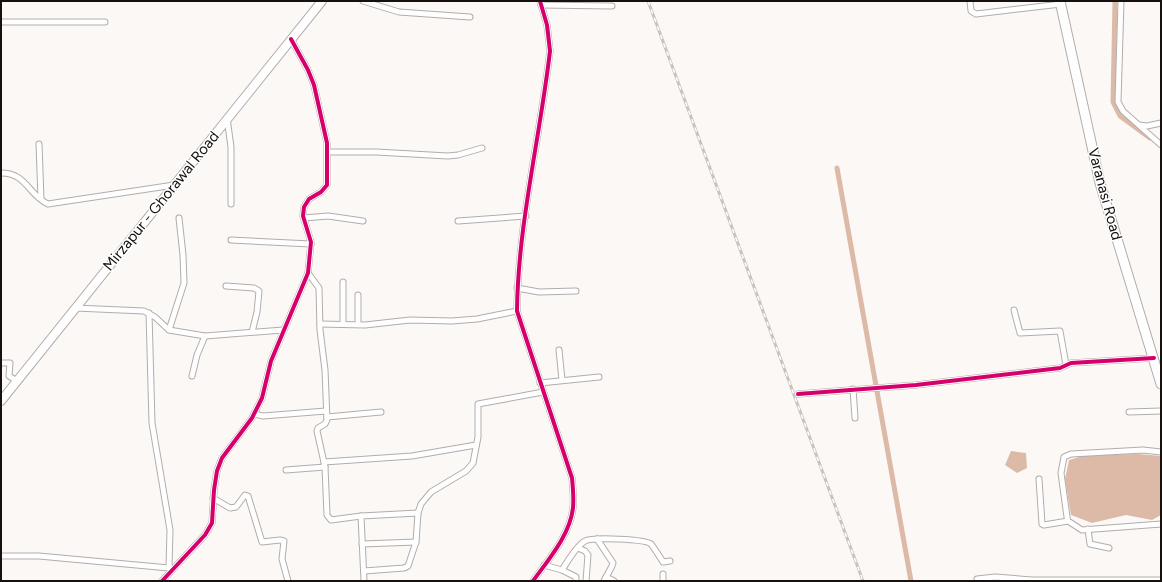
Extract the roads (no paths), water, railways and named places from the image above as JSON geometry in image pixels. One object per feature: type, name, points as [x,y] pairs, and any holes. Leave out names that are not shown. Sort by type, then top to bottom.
[{"type":"highway","name":"Varanasi Road","points":[[1060,2],[1100,183],[1161,382]]},
{"type":"main road","name":"Mirzapur - Ghorawal Road","points":[[1,401],[322,1]]},
{"type":"street","points":[[363,1],[399,12],[470,17]]},
{"type":"street","points":[[970,1],[971,11],[976,14],[1060,2]]},
{"type":"street","points":[[1121,1],[1118,102],[1123,111],[1161,145]]},
{"type":"street","points":[[533,581],[564,536],[573,510],[572,478],[543,392],[542,382],[517,311],[526,216],[550,51],[543,4],[612,6]]},
{"type":"street","points":[[1,22],[105,22]]},
{"type":"street","points":[[162,581],[170,569],[210,527],[214,516],[213,498],[217,471],[222,458],[254,414],[262,398],[271,361],[308,273],[311,244],[303,211],[306,202],[324,189],[327,185],[326,168],[328,152],[311,76],[291,39]]},
{"type":"street","points":[[227,118],[231,147],[231,204]]},
{"type":"street","points":[[1139,125],[1147,126],[1161,123]]},
{"type":"street","points":[[39,144],[41,199]]},
{"type":"street","points":[[328,152],[376,152],[448,156],[458,155],[482,148]]},
{"type":"street","points":[[1,173],[10,173],[18,176],[45,203],[52,204],[174,185]]},
{"type":"street","points":[[304,218],[328,216],[364,221]]},
{"type":"street","points":[[458,220],[526,216]]},
{"type":"street","points":[[169,330],[184,283],[179,218]]},
{"type":"street","points":[[231,240],[311,244]]},
{"type":"street","points":[[308,273],[319,288],[320,324],[325,370],[327,417],[326,423],[318,429],[325,464],[327,517],[331,520],[362,516],[418,513]]},
{"type":"street","points":[[343,282],[343,324]]},
{"type":"street","points":[[226,286],[254,288],[259,291],[257,312],[252,332]]},
{"type":"street","points":[[519,288],[539,292],[576,291]]},
{"type":"street","points":[[358,295],[358,324]]},
{"type":"street","points":[[75,308],[144,311],[169,330],[205,336],[283,330]]},
{"type":"street","points":[[1014,310],[1020,333],[1060,331],[1066,365]]},
{"type":"street","points":[[320,324],[358,324],[410,320],[477,319],[517,311]]},
{"type":"street","points":[[148,313],[152,424],[170,530],[170,569]]},
{"type":"street","points":[[192,376],[197,355],[205,336]]},
{"type":"street","points":[[559,350],[562,380]]},
{"type":"street","points":[[798,394],[880,388],[1060,368],[1066,365],[1154,358]]},
{"type":"street","points":[[1,363],[10,364],[9,376],[17,381]]},
{"type":"street","points":[[542,382],[599,377]]},
{"type":"street","points":[[852,389],[855,418]]},
{"type":"street","points":[[364,571],[406,567],[416,542],[418,513],[421,504],[431,492],[470,468],[473,463],[476,445],[478,404],[543,392]]},
{"type":"street","points":[[254,414],[263,416],[326,410]]},
{"type":"street","points":[[1129,412],[1161,411]]},
{"type":"street","points":[[327,417],[381,412]]},
{"type":"street","points":[[286,470],[325,464],[412,456],[476,445]]},
{"type":"street","points":[[1068,521],[1061,472],[1064,457],[1080,453],[1144,450],[1161,452]]},
{"type":"street","points":[[1039,479],[1042,524],[1044,525],[1068,521],[1082,530],[1161,524]]},
{"type":"street","points":[[213,498],[230,508],[237,506],[245,495],[248,496],[262,542],[284,541],[282,559],[288,581]]},
{"type":"street","points":[[362,516],[364,581]]},
{"type":"street","points":[[1088,529],[1090,544],[1109,548]]},
{"type":"street","points":[[562,570],[578,548],[586,540],[633,539],[651,544],[663,562],[670,561]]},
{"type":"street","points":[[597,540],[613,563],[605,579],[614,581]]},
{"type":"street","points":[[362,544],[416,542]]},
{"type":"street","points":[[544,565],[562,570],[576,579],[586,581],[588,555],[578,548]]},
{"type":"street","points":[[1,556],[52,557],[170,569]]},
{"type":"street","points":[[663,574],[663,581]]},
{"type":"street","points":[[977,579],[995,577],[1032,580],[1161,580]]},
{"type":"waterway","points":[[1115,1],[1113,102],[1120,116],[1150,138]]},
{"type":"waterway","points":[[837,168],[911,581]]},
{"type":"railway","points":[[648,1],[863,581]]}]
